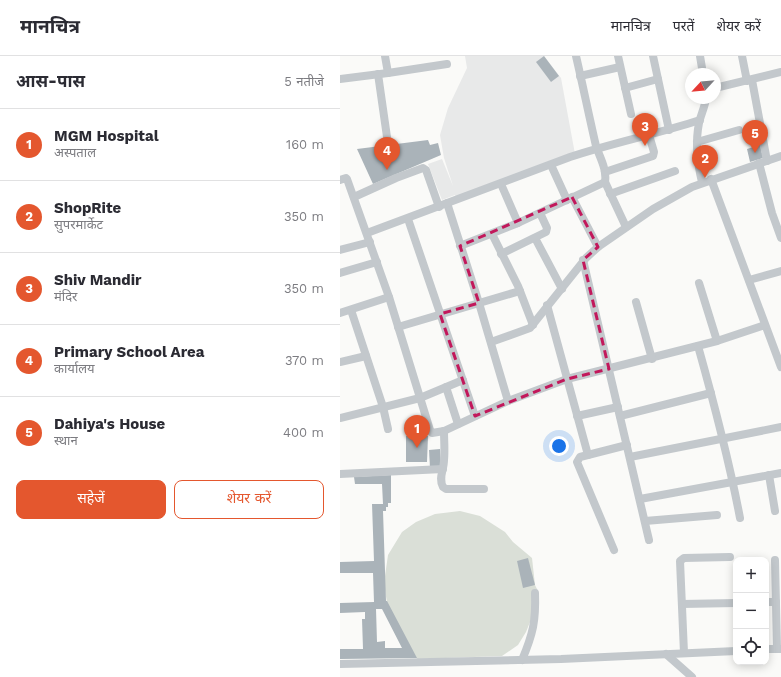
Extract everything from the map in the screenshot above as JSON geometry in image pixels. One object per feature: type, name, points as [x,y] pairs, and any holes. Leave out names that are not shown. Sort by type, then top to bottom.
[{"type":"street","points":[[385,56],[388,73]]},
{"type":"street","points":[[576,56],[597,148],[605,172],[605,182],[626,227]]},
{"type":"street","points":[[618,56],[631,114]]},
{"type":"street","points":[[653,56],[669,130]]},
{"type":"street","points":[[700,56],[702,68]]},
{"type":"street","points":[[742,56],[768,161]]},
{"type":"street","points":[[340,79],[447,64]]},
{"type":"street","points":[[580,76],[620,67]]},
{"type":"street","points":[[721,87],[781,72]]},
{"type":"street","points":[[378,74],[388,144]]},
{"type":"street","points":[[625,88],[658,79]]},
{"type":"street","points":[[702,182],[697,163],[697,142],[700,120],[704,104]]},
{"type":"street","points":[[367,233],[597,148],[669,130],[700,120]]},
{"type":"street","points":[[697,142],[739,130]]},
{"type":"street","points":[[605,172],[653,156],[654,152],[649,135]]},
{"type":"street","points":[[491,342],[526,330],[533,325],[583,260],[626,227],[684,190],[702,182],[781,156]]},
{"type":"street","points":[[759,164],[772,212],[781,238]]},
{"type":"street","points":[[551,165],[569,199],[598,247]]},
{"type":"street","points":[[354,197],[396,178],[424,168],[426,170],[438,207]]},
{"type":"street","points":[[610,194],[675,171]]},
{"type":"street","points":[[340,180],[347,179],[354,197],[389,297],[431,432],[433,433],[444,431],[508,401],[567,379],[652,359],[717,341],[765,325]]},
{"type":"street","points":[[711,179],[781,367]]},
{"type":"street","points":[[460,246],[518,223],[605,182]]},
{"type":"street","points":[[501,184],[518,223]]},
{"type":"street","points":[[447,203],[508,401]]},
{"type":"street","points":[[772,212],[781,209]]},
{"type":"street","points":[[501,254],[545,233],[547,230],[540,213]]},
{"type":"street","points":[[408,219],[475,416]]},
{"type":"street","points":[[492,234],[520,291],[533,325]]},
{"type":"street","points":[[535,238],[562,289]]},
{"type":"street","points":[[340,250],[370,242]]},
{"type":"street","points":[[583,260],[649,540]]},
{"type":"street","points":[[340,273],[377,262]]},
{"type":"street","points":[[749,280],[781,272]]},
{"type":"street","points":[[699,283],[717,341]]},
{"type":"street","points":[[398,327],[520,291]]},
{"type":"street","points":[[340,313],[389,297]]},
{"type":"street","points":[[636,302],[652,359]]},
{"type":"street","points":[[547,305],[588,455]]},
{"type":"street","points":[[351,310],[383,407],[388,429]]},
{"type":"street","points":[[698,346],[733,482],[740,518]]},
{"type":"street","points":[[340,362],[366,356]]},
{"type":"street","points":[[340,418],[420,398],[462,380]]},
{"type":"street","points":[[446,386],[458,424]]},
{"type":"street","points":[[620,416],[711,393]]},
{"type":"street","points":[[577,416],[618,407]]},
{"type":"street","points":[[630,457],[781,427]]},
{"type":"street","points":[[444,431],[444,459],[443,469],[440,475],[441,483],[444,488],[484,489]]},
{"type":"street","points":[[614,550],[578,465],[578,459],[627,444]]},
{"type":"street","points":[[340,474],[443,469]]},
{"type":"street","points":[[640,499],[781,473]]},
{"type":"street","points":[[769,475],[775,511]]},
{"type":"street","points":[[645,521],[717,515]]},
{"type":"street","points":[[684,653],[680,561],[684,558],[730,556]]},
{"type":"street","points":[[775,560],[779,649]]},
{"type":"street","points":[[522,660],[533,630],[536,611],[535,593]]},
{"type":"street","points":[[769,602],[776,602]]},
{"type":"street","points":[[682,604],[733,603]]},
{"type":"street","points":[[340,664],[522,660],[733,651]]},
{"type":"street","points":[[666,654],[692,677]]},
{"type":"highlighted area","points":[[572,197],[598,247],[583,260],[609,369],[567,379],[475,416],[440,314],[479,303],[460,246]]},
{"type":"shaded area","points":[[465,56],[544,56],[561,78],[575,154],[456,197],[455,195],[442,200],[428,164],[442,159],[453,186],[444,158],[440,135],[448,108],[467,68]]},
{"type":"shaded area","points":[[460,511],[480,516],[505,532],[513,542],[532,558],[535,585],[538,591],[532,617],[526,632],[518,645],[502,656],[417,659],[387,603],[384,583],[388,555],[402,532],[416,522],[435,514]]},
{"type":"building","points":[[544,56],[559,76],[551,82],[536,62]]},
{"type":"building","points":[[428,140],[430,145],[438,143],[441,155],[373,184],[357,149]]},
{"type":"building","points":[[760,145],[763,158],[750,162],[747,149]]},
{"type":"building","points":[[406,436],[428,436],[427,462],[406,462]]},
{"type":"building","points":[[440,449],[441,468],[430,468],[429,450]]},
{"type":"building","points":[[391,475],[391,503],[388,503],[386,511],[383,511],[386,601],[417,658],[340,659],[340,649],[363,649],[362,619],[365,619],[365,612],[340,613],[340,603],[374,602],[373,573],[340,573],[340,562],[374,561],[372,504],[383,504],[382,484],[355,484],[354,477]],"holes":[[[376,609],[382,609],[402,648],[385,648],[385,641],[377,642]]]},
{"type":"building","points":[[528,558],[535,585],[523,588],[517,561]]},
{"type":"place","name":"Shiv Mandir","points":[[645,146]]},
{"type":"place","name":"Dahiya's House","points":[[755,153]]},
{"type":"place","name":"Primary School Area","points":[[387,170]]},
{"type":"place","name":"ShopRite","points":[[705,178]]},
{"type":"place","name":"MGM Hospital","points":[[417,448]]}]
